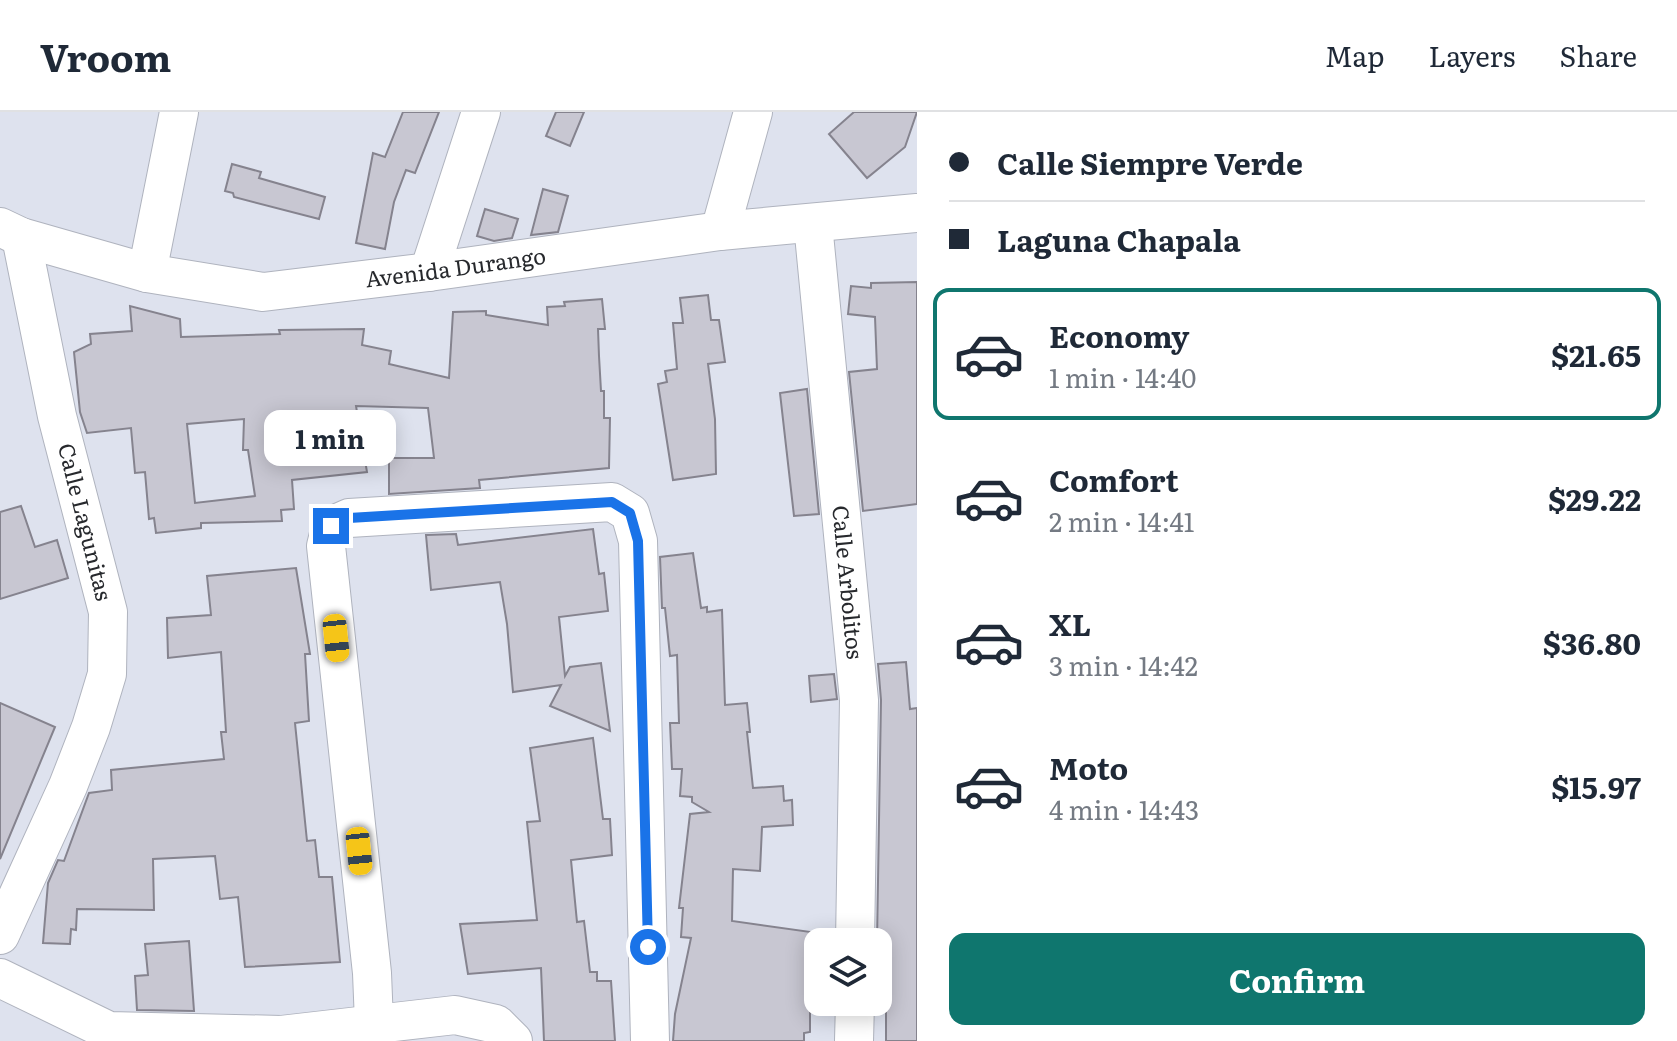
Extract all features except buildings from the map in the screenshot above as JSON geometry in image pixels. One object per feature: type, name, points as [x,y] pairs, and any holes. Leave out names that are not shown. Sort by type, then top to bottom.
[{"type":"street","points":[[147,273],[179,112]]},
{"type":"street","points":[[429,272],[481,112]]},
{"type":"street","points":[[720,231],[753,112]]},
{"type":"street","name":"Avenida Durango","points":[[11,232],[147,273],[263,292],[720,231],[917,213]]},
{"type":"street","name":"Calle Arbolitos","points":[[813,224],[859,700],[855,928]]},
{"type":"street","name":"Calle Lagunitas","points":[[0,935],[8,894],[91,727],[107,674],[108,612],[11,232]]},
{"type":"street","points":[[374,1022],[372,973],[326,546],[331,526],[349,518],[612,502],[630,513],[638,541],[650,1041]]},
{"type":"street","points":[[0,978],[109,1036],[282,1038],[374,1022],[455,1015],[496,1024],[513,1041]]},
{"type":"street","points":[[854,1041],[855,1016]]},
{"type":"route","points":[[331,526],[349,518],[612,502],[630,513],[638,541],[648,947]]}]
